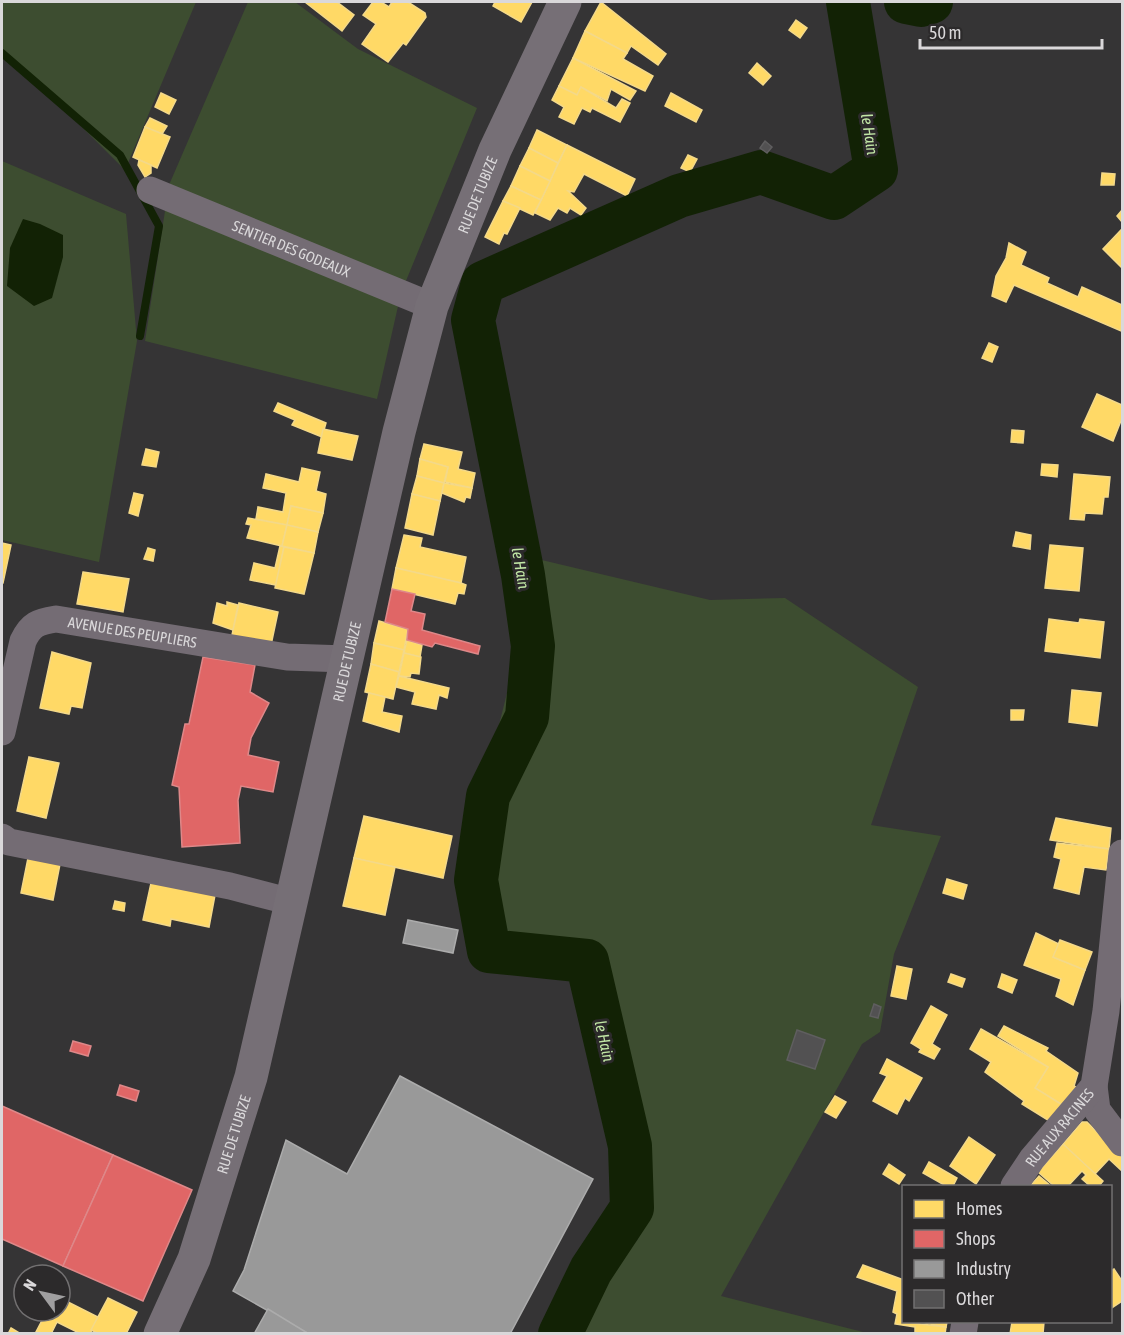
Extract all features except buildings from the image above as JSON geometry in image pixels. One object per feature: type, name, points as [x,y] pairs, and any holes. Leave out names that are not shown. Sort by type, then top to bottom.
[{"type":"main road","name":"RUE DE TUBIZE","points":[[160,1334],[194,1259],[245,1099],[399,432],[432,306],[495,150],[565,2]]},
{"type":"street","name":"SENTIER DES GODEAUX","points":[[150,190],[432,306]]},
{"type":"street","name":"AVENUE DES PEUPLIERS","points":[[2,732],[23,641],[29,628],[37,622],[56,619],[287,657],[346,659]]},
{"type":"street","points":[[2,837],[9,842],[230,886],[292,902]]},
{"type":"street","name":"RUE AUX RACINES","points":[[1015,1185],[1032,1159],[1094,1086],[1106,1011],[1122,853]]},
{"type":"street","points":[[1094,1086],[1097,1110],[1122,1143]]},
{"type":"shaded area","points":[[2,2],[196,2],[125,170],[37,82],[2,56]]},
{"type":"shaded area","points":[[248,2],[295,2],[358,49],[477,108],[401,293],[377,399],[145,341],[169,185]]},
{"type":"shaded area","points":[[2,161],[126,214],[137,341],[99,562],[2,540]]},
{"type":"shaded area","points":[[23,219],[63,235],[63,257],[52,298],[34,306],[7,286],[10,248]]},
{"type":"shaded area","points":[[500,550],[710,600],[785,598],[918,687],[871,825],[941,836],[894,954],[880,1032],[862,1044],[721,1296],[867,1333],[577,1333],[603,1283],[638,1239],[645,1180],[589,947],[544,943],[475,963],[467,853],[517,653]]},
{"type":"waterway","name":"le Hain","points":[[560,1334],[591,1270],[632,1208],[630,1146],[587,961],[489,951],[476,880],[488,796],[527,717],[533,646],[523,575],[473,320],[483,283],[679,196],[761,172],[834,198],[876,170],[848,2]]},
{"type":"waterway","name":"le Hain","points":[[906,2],[921,5],[931,2]]},
{"type":"waterway","points":[[2,53],[120,155],[159,226],[140,336]]}]
